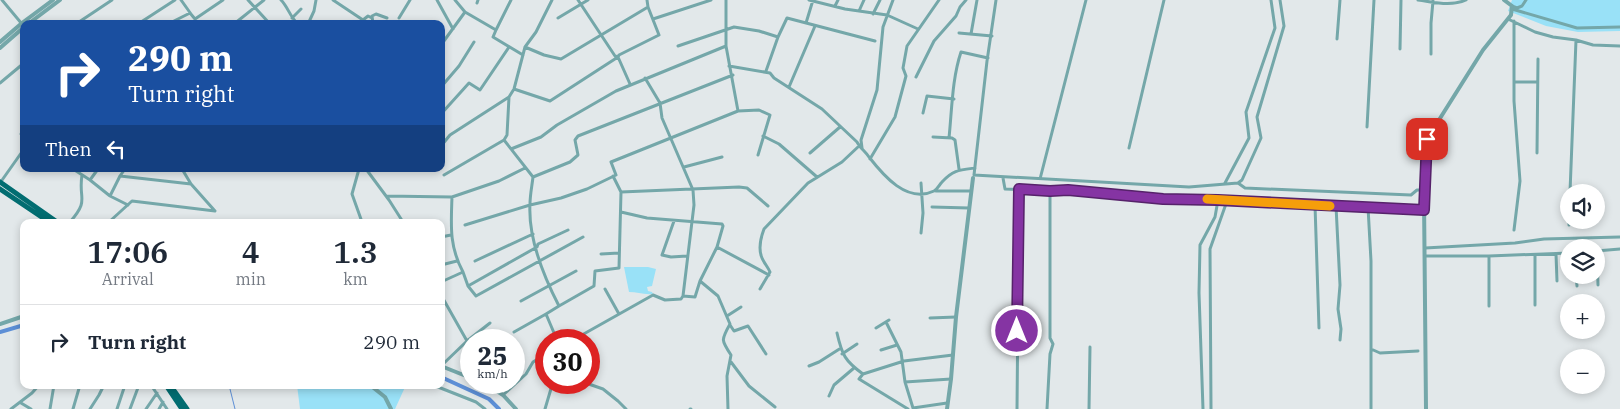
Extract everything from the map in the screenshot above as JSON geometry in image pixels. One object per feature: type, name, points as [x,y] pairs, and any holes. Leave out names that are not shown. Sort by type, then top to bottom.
[{"type":"main road","points":[[0,183],[53,219]]},
{"type":"main road","points":[[0,189],[45,219]]},
{"type":"main road","points":[[170,389],[182,409]]},
{"type":"main road","points":[[171,389],[187,409]]},
{"type":"street","points":[[2,0],[20,21]]},
{"type":"street","points":[[29,20],[53,0]]},
{"type":"street","points":[[33,20],[60,0]]},
{"type":"street","points":[[82,20],[112,0]]},
{"type":"street","points":[[144,20],[175,0]]},
{"type":"street","points":[[181,0],[196,19]]},
{"type":"street","points":[[196,19],[223,0]]},
{"type":"street","points":[[248,0],[266,20]]},
{"type":"street","points":[[239,20],[264,0]]},
{"type":"street","points":[[281,0],[292,18],[301,9]]},
{"type":"street","points":[[310,20],[316,0]]},
{"type":"street","points":[[333,0],[363,20],[368,16],[372,18],[376,14],[387,18]]},
{"type":"street","points":[[398,18],[410,0]]},
{"type":"street","points":[[437,0],[453,29]]},
{"type":"street","points":[[455,0],[465,12],[496,30]]},
{"type":"street","points":[[511,0],[493,37],[524,55]]},
{"type":"street","points":[[445,141],[450,135],[509,97],[514,89],[525,47],[536,32],[552,0]]},
{"type":"street","points":[[578,0],[615,56],[618,57],[630,84]]},
{"type":"street","points":[[558,18],[588,0]]},
{"type":"street","points":[[514,89],[550,101],[619,55],[659,35],[647,0]]},
{"type":"street","points":[[653,20],[712,0]]},
{"type":"street","points":[[726,0],[726,46],[729,66],[733,75],[738,110]]},
{"type":"street","points":[[806,23],[811,0],[873,14],[887,15],[918,29]]},
{"type":"street","points":[[835,6],[838,0]]},
{"type":"street","points":[[859,11],[864,0]]},
{"type":"street","points":[[873,14],[880,0]]},
{"type":"street","points":[[760,289],[770,272],[761,252],[761,237],[764,229],[794,196],[817,177],[842,162],[860,148],[877,90],[883,27],[893,0]]},
{"type":"street","points":[[870,158],[895,117],[906,76],[903,68],[906,46],[939,0]]},
{"type":"street","points":[[916,77],[934,41],[956,16],[966,0]]},
{"type":"street","points":[[971,34],[977,0]]},
{"type":"street","points":[[947,409],[971,191],[996,0]]},
{"type":"street","points":[[1040,179],[1086,0]]},
{"type":"street","points":[[1129,148],[1164,0]]},
{"type":"street","points":[[1225,184],[1249,138],[1246,112],[1274,28],[1271,0]]},
{"type":"street","points":[[974,176],[1189,187],[1221,186],[1238,183],[1242,180],[1261,138],[1257,117],[1284,26],[1280,0]]},
{"type":"street","points":[[1338,39],[1340,0]]},
{"type":"street","points":[[1367,127],[1374,0]]},
{"type":"street","points":[[1400,49],[1401,0]]},
{"type":"street","points":[[1418,0],[1446,4],[1466,0]]},
{"type":"street","points":[[1504,0],[1512,8],[1577,28],[1620,27]]},
{"type":"street","points":[[1512,8],[1522,6],[1526,0]]},
{"type":"street","points":[[1431,54],[1433,1]]},
{"type":"street","points":[[525,47],[544,55],[561,59],[648,7]]},
{"type":"street","points":[[1426,409],[1424,210],[1427,139],[1483,50],[1511,15],[1512,8]]},
{"type":"street","points":[[445,40],[465,12]]},
{"type":"street","points":[[176,20],[190,13],[196,19]]},
{"type":"street","points":[[766,71],[787,18],[875,41]]},
{"type":"street","points":[[1508,19],[1535,32],[1553,37],[1576,40],[1593,45],[1620,46]]},
{"type":"street","points":[[1514,21],[1514,82],[1520,182],[1514,230]]},
{"type":"street","points":[[789,88],[815,26]]},
{"type":"street","points":[[0,42],[20,27]]},
{"type":"street","points":[[678,46],[734,27],[778,37]]},
{"type":"street","points":[[0,48],[20,28]]},
{"type":"street","points":[[959,33],[992,36]]},
{"type":"street","points":[[1570,184],[1576,40]]},
{"type":"street","points":[[445,82],[459,66],[474,42]]},
{"type":"street","points":[[511,149],[541,137],[557,125],[616,90],[726,46]]},
{"type":"street","points":[[445,109],[469,82],[480,90],[509,47]]},
{"type":"street","points":[[949,138],[954,99],[952,90],[956,80],[961,52],[988,58]]},
{"type":"street","points":[[1537,153],[1538,59]]},
{"type":"street","points":[[0,83],[20,66]]},
{"type":"street","points":[[729,66],[770,72],[774,78],[822,109],[857,142],[877,169],[893,184],[904,190],[916,195],[935,191],[971,191]]},
{"type":"street","points":[[533,177],[570,162],[578,155],[575,140],[578,136],[733,75]]},
{"type":"street","points":[[645,78],[660,104],[662,118],[670,139],[693,190],[694,205],[683,296]]},
{"type":"street","points":[[1514,82],[1537,82]]},
{"type":"street","points":[[924,113],[927,96],[954,99]]},
{"type":"street","points":[[444,175],[504,140],[507,135],[509,97]]},
{"type":"street","points":[[465,225],[578,192],[616,175],[611,162],[738,110],[759,110],[770,115],[758,155]]},
{"type":"street","points":[[810,153],[840,127]]},
{"type":"street","points":[[763,136],[779,144],[817,177]]},
{"type":"street","points":[[933,137],[955,140],[959,169]]},
{"type":"street","points":[[504,140],[533,177],[530,205],[533,234],[540,262],[559,306]]},
{"type":"street","points":[[0,183],[20,155]]},
{"type":"street","points":[[684,167],[722,157]]},
{"type":"street","points":[[386,196],[452,197],[500,181],[526,168]]},
{"type":"street","points":[[935,191],[952,172],[959,169],[975,168]]},
{"type":"street","points":[[78,172],[110,196],[128,205]]},
{"type":"street","points":[[90,180],[96,172]]},
{"type":"street","points":[[110,196],[123,172]]},
{"type":"street","points":[[112,219],[132,202],[215,211],[191,184],[184,172]]},
{"type":"street","points":[[358,172],[352,194],[361,219]]},
{"type":"street","points":[[368,172],[401,219]]},
{"type":"street","points":[[73,219],[84,202],[80,186],[82,175]]},
{"type":"street","points":[[120,176],[191,184]]},
{"type":"street","points":[[519,329],[594,286],[596,271],[619,268],[621,192],[613,176]]},
{"type":"street","points":[[1003,178],[1005,189],[1068,190],[1163,199],[1424,210]]},
{"type":"street","points":[[921,183],[923,213],[921,233]]},
{"type":"street","points":[[1238,183],[1245,188],[1411,196],[1417,190],[1425,190]]},
{"type":"street","points":[[621,192],[740,187],[747,188],[768,206]]},
{"type":"street","points":[[1017,409],[1019,189]]},
{"type":"street","points":[[1047,409],[1050,354],[1053,344],[1050,338],[1050,191]]},
{"type":"street","points":[[452,197],[451,235],[457,262],[468,286],[476,296],[583,238]]},
{"type":"street","points":[[1203,409],[1199,293],[1200,245],[1215,217],[1218,200]]},
{"type":"street","points":[[1211,409],[1210,249],[1227,201]]},
{"type":"street","points":[[1315,205],[1319,328]]},
{"type":"street","points":[[932,206],[969,208]]},
{"type":"street","points":[[1336,206],[1340,340]]},
{"type":"street","points":[[1368,207],[1371,261],[1371,409]]},
{"type":"street","points":[[592,329],[653,295],[665,300],[681,299],[683,296],[695,297],[700,281],[717,247],[723,226],[722,224],[647,218],[621,212]]},
{"type":"street","points":[[674,221],[662,255],[671,257],[687,256]]},
{"type":"street","points":[[468,286],[537,247],[538,244],[568,230]]},
{"type":"street","points":[[475,261],[533,234]]},
{"type":"street","points":[[445,236],[451,235]]},
{"type":"street","points":[[1425,248],[1515,243],[1544,239],[1620,238]]},
{"type":"street","points":[[717,247],[769,276]]},
{"type":"street","points":[[1605,250],[1620,249]]},
{"type":"street","points":[[601,254],[619,253]]},
{"type":"street","points":[[1556,254],[1557,281]]},
{"type":"street","points":[[1425,256],[1560,254]]},
{"type":"street","points":[[1535,255],[1535,305]]},
{"type":"street","points":[[1489,256],[1489,306]]},
{"type":"street","points":[[445,264],[457,262]]},
{"type":"street","points":[[520,301],[576,270]]},
{"type":"street","points":[[445,280],[463,272]]},
{"type":"street","points":[[700,281],[718,296],[734,332],[746,326],[750,328],[766,354]]},
{"type":"street","points":[[605,289],[619,314]]},
{"type":"street","points":[[445,302],[460,329]]},
{"type":"street","points":[[727,316],[741,306]]},
{"type":"street","points":[[546,314],[552,329]]},
{"type":"street","points":[[0,324],[20,317]]},
{"type":"street","points":[[930,318],[956,317]]},
{"type":"street","points":[[876,328],[887,321],[904,361],[905,382],[913,408]]},
{"type":"street","points":[[482,329],[490,323]]},
{"type":"street","points":[[728,409],[727,376],[731,355],[722,342],[730,324]]},
{"type":"street","points":[[837,333],[842,354],[847,362],[863,374]]},
{"type":"street","points":[[842,354],[857,344]]},
{"type":"street","points":[[881,350],[897,345]]},
{"type":"street","points":[[1089,409],[1090,347]]},
{"type":"street","points":[[445,362],[460,348]]},
{"type":"street","points":[[809,366],[819,362],[840,348]]},
{"type":"street","points":[[1371,349],[1380,353],[1418,351]]},
{"type":"street","points":[[947,403],[908,409],[859,378],[863,374],[904,361],[953,355]]},
{"type":"street","points":[[516,409],[503,395],[526,374],[535,361]]},
{"type":"street","points":[[730,361],[749,386],[775,407]]},
{"type":"street","points":[[445,368],[460,374]]},
{"type":"street","points":[[830,396],[834,384],[854,368]]},
{"type":"street","points":[[905,382],[951,379]]},
{"type":"street","points":[[11,409],[35,389]]},
{"type":"street","points":[[50,409],[53,389]]},
{"type":"street","points":[[74,409],[79,389]]},
{"type":"street","points":[[90,409],[100,396],[103,389]]},
{"type":"street","points":[[117,409],[124,389]]},
{"type":"street","points":[[130,409],[138,389]]},
{"type":"street","points":[[154,389],[167,409]]},
{"type":"street","points":[[375,389],[385,397],[391,409]]},
{"type":"street","points":[[443,389],[476,402],[484,409]]},
{"type":"street","points":[[600,389],[626,409]]},
{"type":"street","points":[[146,409],[157,393]]},
{"type":"street","points":[[545,409],[549,394]]},
{"type":"street","points":[[158,409],[163,401]]},
{"type":"street","points":[[20,403],[31,409]]},
{"type":"shaded area","points":[[1512,0],[1620,0],[1620,31],[1578,32],[1546,26],[1508,11]]},
{"type":"shaded area","points":[[624,267],[656,269],[652,286],[647,287],[648,291],[653,294],[629,292]]},
{"type":"shaded area","points":[[298,389],[404,389],[395,409],[300,409]]},
{"type":"waterway","points":[[0,332],[20,326]]},
{"type":"waterway","points":[[445,379],[489,399],[499,409]]},
{"type":"waterway","points":[[230,389],[235,409]]},
{"type":"slow traffic","points":[[1207,199],[1330,206]]},
{"type":"route","points":[[1017,331],[1018,234],[1020,228],[1019,189],[1068,190],[1163,199],[1424,210],[1427,139]]}]
